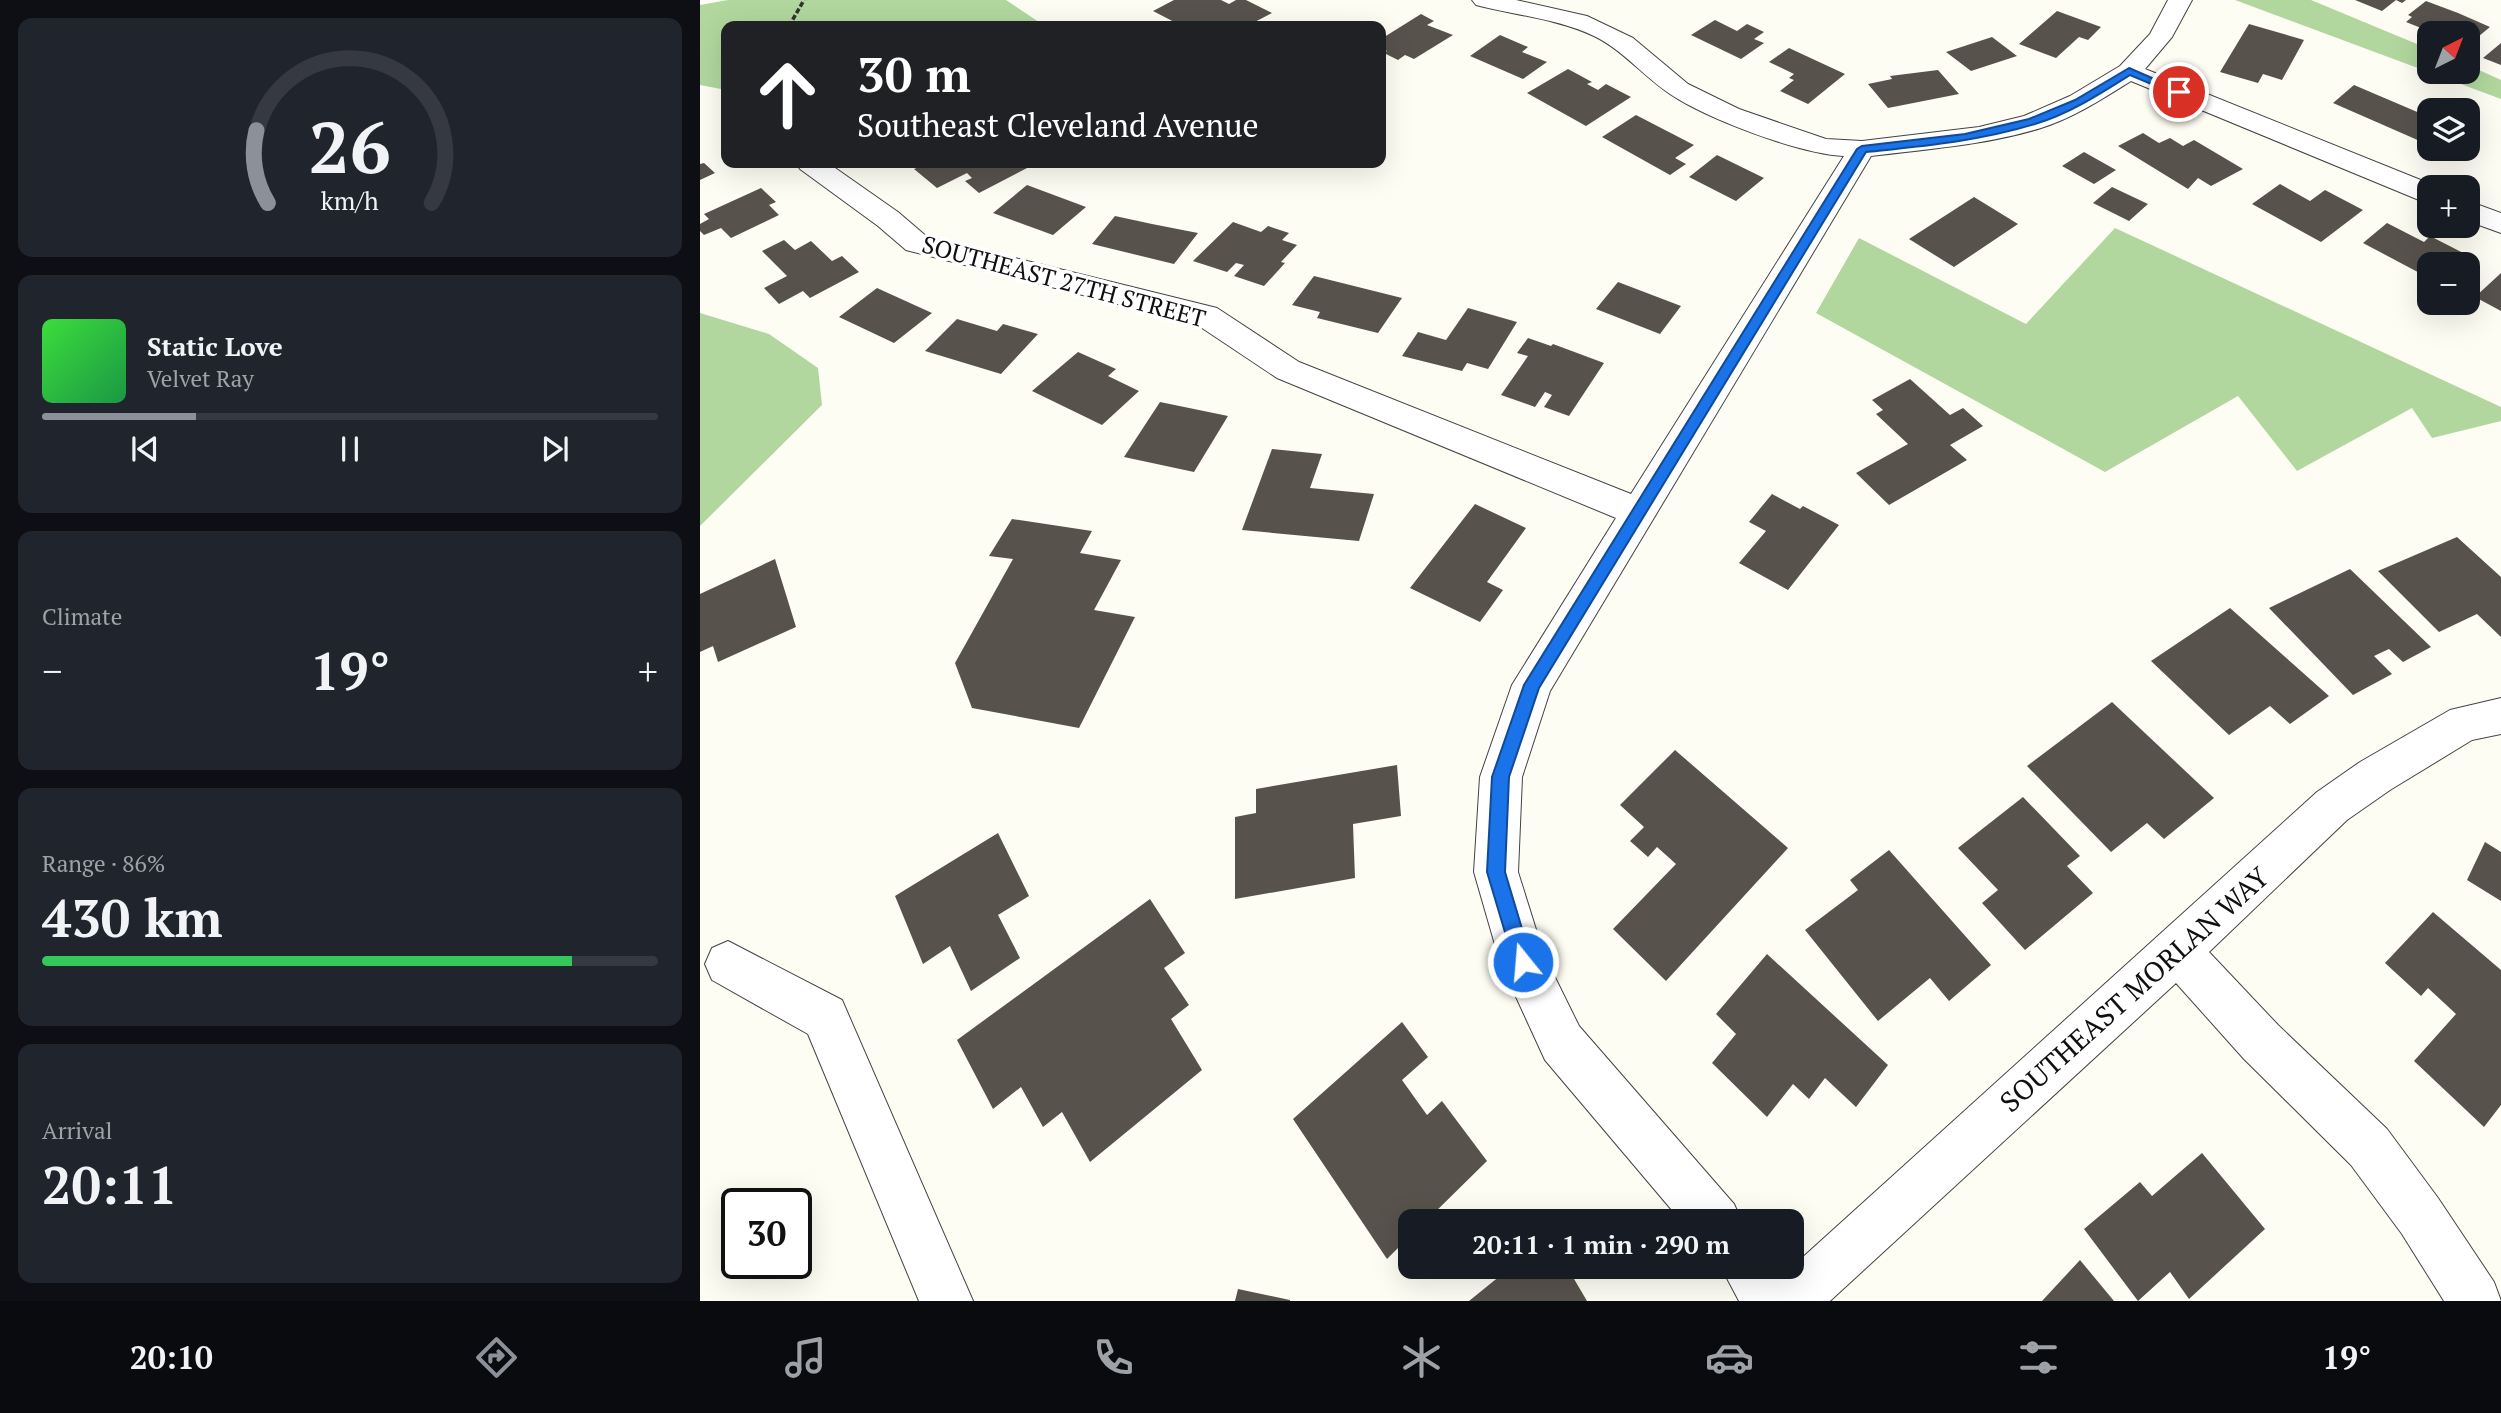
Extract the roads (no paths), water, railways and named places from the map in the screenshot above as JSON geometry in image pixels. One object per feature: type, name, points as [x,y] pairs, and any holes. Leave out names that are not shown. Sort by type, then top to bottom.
[{"type":"street","points":[[1484,0],[1578,21],[1604,31],[1624,43],[1679,89],[1730,115],[1790,138],[1824,147],[1862,149],[1979,135],[2033,122],[2079,102],[2129,71],[2160,37],[2180,0]]},
{"type":"street","points":[[2129,71],[2417,189]]},
{"type":"street","points":[[1705,1209],[1562,1043],[1523,962],[1496,872],[1501,777],[1532,685],[1862,149]]},
{"type":"street","name":"SOUTHEAST 27TH STREET","points":[[817,168],[888,219],[916,243],[1206,316],[1289,370],[1638,512]]},
{"type":"street","points":[[2480,215],[2501,223]]},
{"type":"street","name":"SOUTHEAST MORLAN WAY","points":[[1791,1301],[2177,951],[2332,806],[2375,776],[2464,723],[2501,716]]},
{"type":"street","points":[[2177,951],[2261,1042],[2369,1147],[2420,1216],[2475,1301]]},
{"type":"street","points":[[728,964],[825,1017],[946,1301]]},
{"type":"street","points":[[1755,1279],[1770,1301]]}]
